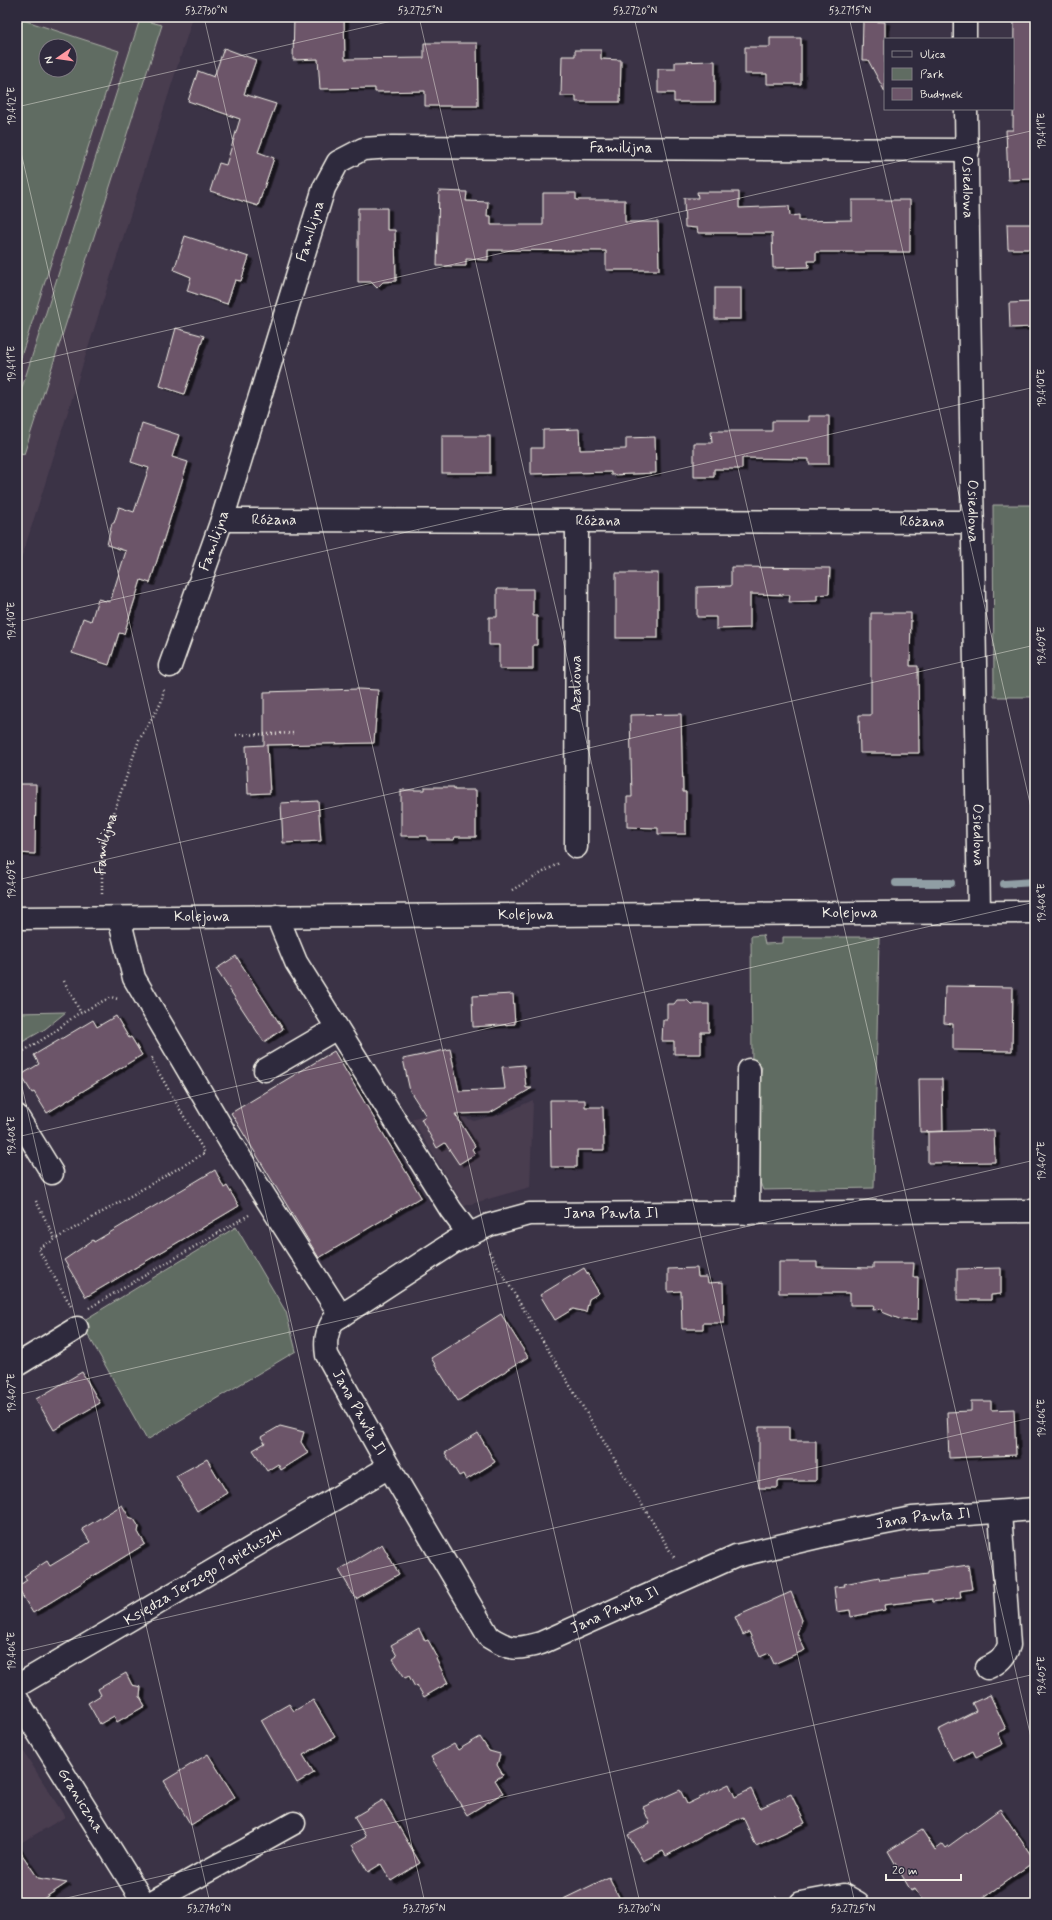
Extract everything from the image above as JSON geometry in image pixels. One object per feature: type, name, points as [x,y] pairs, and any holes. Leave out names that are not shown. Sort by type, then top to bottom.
[{"type":"street","points":[[965,17],[965,38]]},
{"type":"street","name":"Osiedlowa","points":[[966,110],[968,150],[979,912]]},
{"type":"street","name":"Familijna","points":[[170,666],[222,520],[324,188],[338,162],[363,149],[407,147],[968,150]]},
{"type":"street","name":"Różana","points":[[222,520],[973,522]]},
{"type":"street","name":"Azaliowa","points":[[576,847],[577,522]]},
{"type":"street","name":"Kolejowa","points":[[17,918],[1035,912]]},
{"type":"street","points":[[277,916],[296,962],[451,1210],[469,1234]]},
{"type":"street","points":[[119,918],[134,978],[232,1145],[341,1316]]},
{"type":"street","points":[[265,1070],[337,1028]]},
{"type":"street","points":[[748,1213],[749,1070]]},
{"type":"street","points":[[17,1116],[52,1173]]},
{"type":"street","name":"Jana Pawła II","points":[[1035,1211],[529,1214],[488,1226],[454,1242],[333,1321],[327,1331],[326,1355],[389,1467],[489,1636],[503,1646],[521,1649],[541,1643],[736,1556],[831,1534],[912,1518],[1035,1509]]},
{"type":"street","points":[[17,1365],[75,1319]]},
{"type":"street","name":"Księdza Jerzego Popiełuszki","points":[[17,1686],[389,1467]]},
{"type":"street","points":[[987,1668],[1002,1659],[1009,1645],[1000,1512]]},
{"type":"street","name":"Graniczna","points":[[17,1698],[144,1903]]},
{"type":"street","points":[[150,1903],[294,1823]]},
{"type":"street","points":[[801,1903],[844,1895],[858,1903]]},
{"type":"path","name":"Familijna","points":[[103,902],[102,847],[138,740],[161,703],[170,666]]},
{"type":"path","points":[[236,735],[296,733]]},
{"type":"path","points":[[506,894],[568,858],[576,847]]},
{"type":"path","points":[[64,980],[81,1013]]},
{"type":"path","points":[[17,1055],[53,1033],[81,1013],[111,997],[120,1000]]},
{"type":"path","points":[[75,1319],[38,1249],[205,1153],[151,1059],[155,1056],[146,1042],[165,1030]]},
{"type":"path","points":[[36,1201],[55,1239]]},
{"type":"path","points":[[88,1309],[249,1214]]},
{"type":"path","points":[[487,1249],[679,1566]]},
{"type":"shaded area","points":[[17,17],[193,17],[17,572]]},
{"type":"shaded area","points":[[533,1100],[530,1187],[464,1206],[412,1119],[441,1109],[474,1121],[505,1113]]},
{"type":"shaded area","points":[[17,1741],[65,1817],[17,1845]]},
{"type":"green space","points":[[17,18],[119,51],[17,369]]},
{"type":"green space","points":[[140,19],[162,25],[24,454],[17,452],[17,403]]},
{"type":"green space","points":[[993,505],[1035,505],[1035,697],[994,697]]},
{"type":"green space","points":[[763,935],[765,944],[783,943],[783,937],[879,937],[874,1188],[763,1190],[758,1177],[758,1085],[762,1067],[752,1068],[751,936]]},
{"type":"green space","points":[[66,1012],[45,1029],[17,1045],[17,1013]]},
{"type":"green space","points":[[236,1227],[286,1312],[296,1351],[147,1440],[81,1322]]},
{"type":"building","points":[[294,17],[344,17],[345,59],[424,58],[424,43],[477,43],[478,106],[425,106],[425,91],[375,92],[375,88],[320,89],[318,59],[293,60]]},
{"type":"building","points":[[1014,17],[1035,17],[1035,179],[1008,180],[1006,130],[1013,130]]},
{"type":"building","points":[[863,21],[885,22],[884,90],[868,60],[862,60]]},
{"type":"building","points":[[770,38],[801,38],[801,84],[767,84],[767,74],[745,74],[745,47],[770,47]]},
{"type":"building","points":[[224,48],[256,60],[244,94],[276,104],[258,152],[274,158],[258,206],[210,191],[219,163],[226,165],[240,119],[188,101],[198,71],[214,77]]},
{"type":"building","points":[[575,50],[601,50],[601,59],[621,60],[620,102],[576,102],[576,96],[561,96],[562,56],[575,56]]},
{"type":"building","points":[[715,61],[715,102],[674,102],[674,93],[658,93],[658,69],[675,69],[675,62]]},
{"type":"building","points":[[439,191],[467,192],[466,201],[488,202],[487,216],[491,216],[491,225],[543,225],[543,193],[576,193],[576,200],[625,200],[625,222],[658,222],[659,270],[606,270],[606,251],[488,250],[488,260],[466,259],[466,266],[437,266]]},
{"type":"building","points":[[697,192],[739,192],[739,208],[789,206],[790,216],[799,215],[799,221],[852,220],[852,200],[910,200],[910,252],[816,252],[816,261],[808,261],[809,267],[773,268],[772,233],[698,233],[697,228],[685,227],[684,198],[698,198]]},
{"type":"building","points":[[358,208],[387,208],[387,230],[395,230],[396,281],[383,282],[377,288],[371,282],[358,282]]},
{"type":"building","points":[[1007,224],[1035,224],[1035,245],[1032,245],[1032,249],[1008,249]]},
{"type":"building","points":[[185,236],[249,257],[241,281],[235,280],[227,304],[187,291],[191,277],[174,270]]},
{"type":"building","points":[[715,288],[741,288],[741,319],[715,319]]},
{"type":"building","points":[[1035,302],[1035,327],[1010,328],[1009,303]]},
{"type":"building","points":[[176,328],[204,336],[184,394],[160,386]]},
{"type":"building","points":[[809,416],[829,416],[829,464],[809,464],[809,459],[742,458],[742,469],[714,469],[714,477],[694,477],[694,443],[712,443],[711,431],[772,431],[772,421],[809,421]]},
{"type":"building","points":[[142,423],[179,435],[172,457],[188,462],[150,583],[141,580],[124,634],[119,633],[109,665],[72,653],[83,618],[91,621],[98,599],[110,602],[126,551],[107,545],[112,523],[114,523],[119,507],[134,512],[149,468],[131,462]]},
{"type":"building","points":[[579,429],[580,450],[626,449],[626,438],[655,437],[656,473],[611,475],[611,472],[531,474],[531,448],[543,448],[543,430]]},
{"type":"building","points":[[442,436],[490,436],[490,473],[442,473]]},
{"type":"building","points":[[731,567],[830,568],[829,594],[817,595],[817,601],[789,602],[790,595],[750,594],[750,628],[716,629],[716,617],[697,617],[697,587],[731,586]]},
{"type":"building","points":[[616,573],[658,573],[658,638],[616,638]]},
{"type":"building","points":[[497,589],[533,589],[533,616],[537,616],[537,645],[533,645],[533,669],[499,669],[499,645],[489,645],[489,617],[497,617]]},
{"type":"building","points":[[871,613],[911,613],[910,666],[918,666],[919,753],[860,753],[859,715],[871,715]]},
{"type":"building","points":[[358,689],[378,690],[374,743],[267,745],[270,793],[248,794],[246,746],[264,745],[264,692]]},
{"type":"building","points":[[681,714],[683,792],[686,792],[686,834],[658,834],[658,828],[627,827],[627,797],[632,797],[630,715]]},
{"type":"building","points":[[17,784],[36,784],[35,854],[17,853]]},
{"type":"building","points":[[425,787],[454,787],[454,790],[476,790],[476,837],[455,837],[454,840],[427,840],[427,836],[401,836],[401,790],[425,790]]},
{"type":"building","points":[[318,801],[321,841],[283,843],[281,803]]},
{"type":"building","points":[[236,956],[283,1029],[264,1042],[216,969]]},
{"type":"building","points":[[945,986],[1013,987],[1012,1051],[953,1050],[953,1024],[944,1023]]},
{"type":"building","points":[[513,994],[515,1024],[473,1027],[472,996]]},
{"type":"building","points":[[677,1000],[687,1000],[691,1004],[709,1004],[709,1032],[701,1032],[701,1054],[674,1054],[674,1041],[662,1041],[663,1020],[667,1020],[667,1004],[674,1004]]},
{"type":"building","points":[[116,1016],[129,1038],[131,1037],[142,1055],[47,1113],[21,1075],[39,1064],[34,1055],[93,1020],[97,1027]]},
{"type":"building","points":[[450,1049],[459,1091],[505,1089],[502,1067],[524,1065],[526,1088],[532,1088],[490,1113],[455,1114],[475,1146],[472,1149],[475,1154],[459,1164],[445,1143],[437,1148],[421,1119],[426,1116],[410,1091],[403,1059]]},
{"type":"building","points":[[334,1051],[421,1197],[319,1258],[231,1113]]},
{"type":"building","points":[[919,1079],[942,1079],[943,1131],[920,1132]]},
{"type":"building","points":[[550,1100],[585,1100],[585,1107],[603,1107],[604,1150],[577,1150],[577,1167],[551,1167]]},
{"type":"building","points":[[994,1130],[995,1162],[928,1163],[928,1132]]},
{"type":"building","points":[[215,1170],[224,1188],[227,1186],[239,1206],[86,1297],[64,1260],[93,1240],[94,1242]]},
{"type":"building","points":[[779,1262],[817,1262],[817,1267],[873,1268],[873,1263],[914,1263],[913,1277],[918,1277],[917,1320],[902,1320],[882,1312],[883,1309],[873,1310],[874,1305],[850,1305],[850,1293],[779,1293]]},
{"type":"building","points":[[584,1268],[599,1293],[589,1299],[586,1312],[573,1309],[555,1320],[540,1295]]},
{"type":"building","points":[[697,1268],[698,1277],[707,1277],[708,1283],[723,1282],[724,1323],[703,1323],[703,1329],[682,1329],[681,1291],[668,1292],[668,1269]]},
{"type":"building","points":[[1001,1268],[1001,1294],[991,1295],[991,1300],[957,1300],[957,1269]]},
{"type":"building","points":[[501,1314],[528,1357],[458,1401],[431,1358]]},
{"type":"building","points":[[82,1372],[100,1403],[54,1430],[36,1399]]},
{"type":"building","points":[[971,1401],[991,1401],[991,1410],[1014,1409],[1016,1455],[949,1458],[947,1412],[971,1411]]},
{"type":"building","points":[[280,1426],[304,1432],[301,1442],[308,1453],[281,1470],[278,1464],[267,1471],[253,1450],[265,1443],[261,1437]]},
{"type":"building","points":[[759,1427],[789,1427],[789,1441],[816,1441],[816,1481],[778,1481],[778,1488],[759,1488]]},
{"type":"building","points":[[478,1433],[495,1462],[466,1480],[463,1474],[459,1476],[445,1453]]},
{"type":"building","points":[[207,1459],[227,1493],[197,1511],[176,1476]]},
{"type":"building","points":[[122,1505],[129,1517],[134,1519],[139,1527],[138,1532],[145,1544],[33,1613],[17,1587],[27,1580],[24,1576],[47,1561],[50,1566],[90,1542],[82,1529]]},
{"type":"building","points":[[382,1544],[399,1574],[356,1599],[339,1570]]},
{"type":"building","points":[[968,1565],[972,1589],[960,1591],[961,1598],[932,1602],[932,1599],[884,1605],[885,1610],[851,1617],[850,1610],[837,1612],[834,1587],[845,1586],[844,1584],[879,1577],[880,1580],[928,1574],[928,1571]]},
{"type":"building","points":[[791,1592],[802,1620],[797,1633],[805,1650],[774,1664],[769,1653],[760,1657],[749,1632],[743,1635],[735,1617]]},
{"type":"building","points":[[419,1629],[425,1641],[428,1640],[438,1658],[436,1659],[448,1683],[424,1697],[417,1685],[415,1687],[409,1676],[405,1678],[393,1659],[397,1656],[391,1645]]},
{"type":"building","points":[[126,1673],[132,1685],[141,1687],[140,1697],[145,1706],[117,1722],[114,1716],[100,1724],[88,1703],[101,1695],[98,1689]]},
{"type":"building","points":[[990,1695],[1006,1729],[998,1733],[1003,1744],[976,1757],[973,1751],[953,1761],[938,1730],[976,1711],[972,1703]]},
{"type":"building","points":[[313,1700],[335,1737],[303,1755],[314,1773],[297,1783],[261,1720],[289,1704],[294,1711]]},
{"type":"building","points":[[480,1737],[489,1751],[500,1754],[497,1765],[503,1775],[495,1780],[503,1793],[467,1815],[431,1757],[454,1744],[458,1750]]},
{"type":"building","points":[[208,1754],[235,1797],[191,1825],[164,1781]]},
{"type":"building","points":[[729,1784],[735,1797],[751,1789],[760,1808],[791,1794],[805,1823],[756,1846],[743,1817],[703,1835],[666,1856],[663,1851],[643,1861],[628,1835],[650,1824],[643,1807],[680,1790],[687,1804]]},
{"type":"building","points":[[383,1800],[420,1863],[391,1881],[381,1864],[368,1872],[352,1845],[366,1837],[354,1817]]},
{"type":"building","points":[[1000,1809],[1035,1861],[977,1902],[924,1903],[915,1889],[911,1891],[888,1851],[922,1830],[935,1850],[943,1844],[946,1848]]},
{"type":"building","points":[[17,1847],[38,1878],[67,1883],[37,1903],[17,1903]]},
{"type":"building","points":[[609,1877],[622,1903],[555,1903]]},
{"type":"waterway","points":[[1004,884],[1035,882]]},
{"type":"waterway","points":[[896,883],[951,883]]}]
